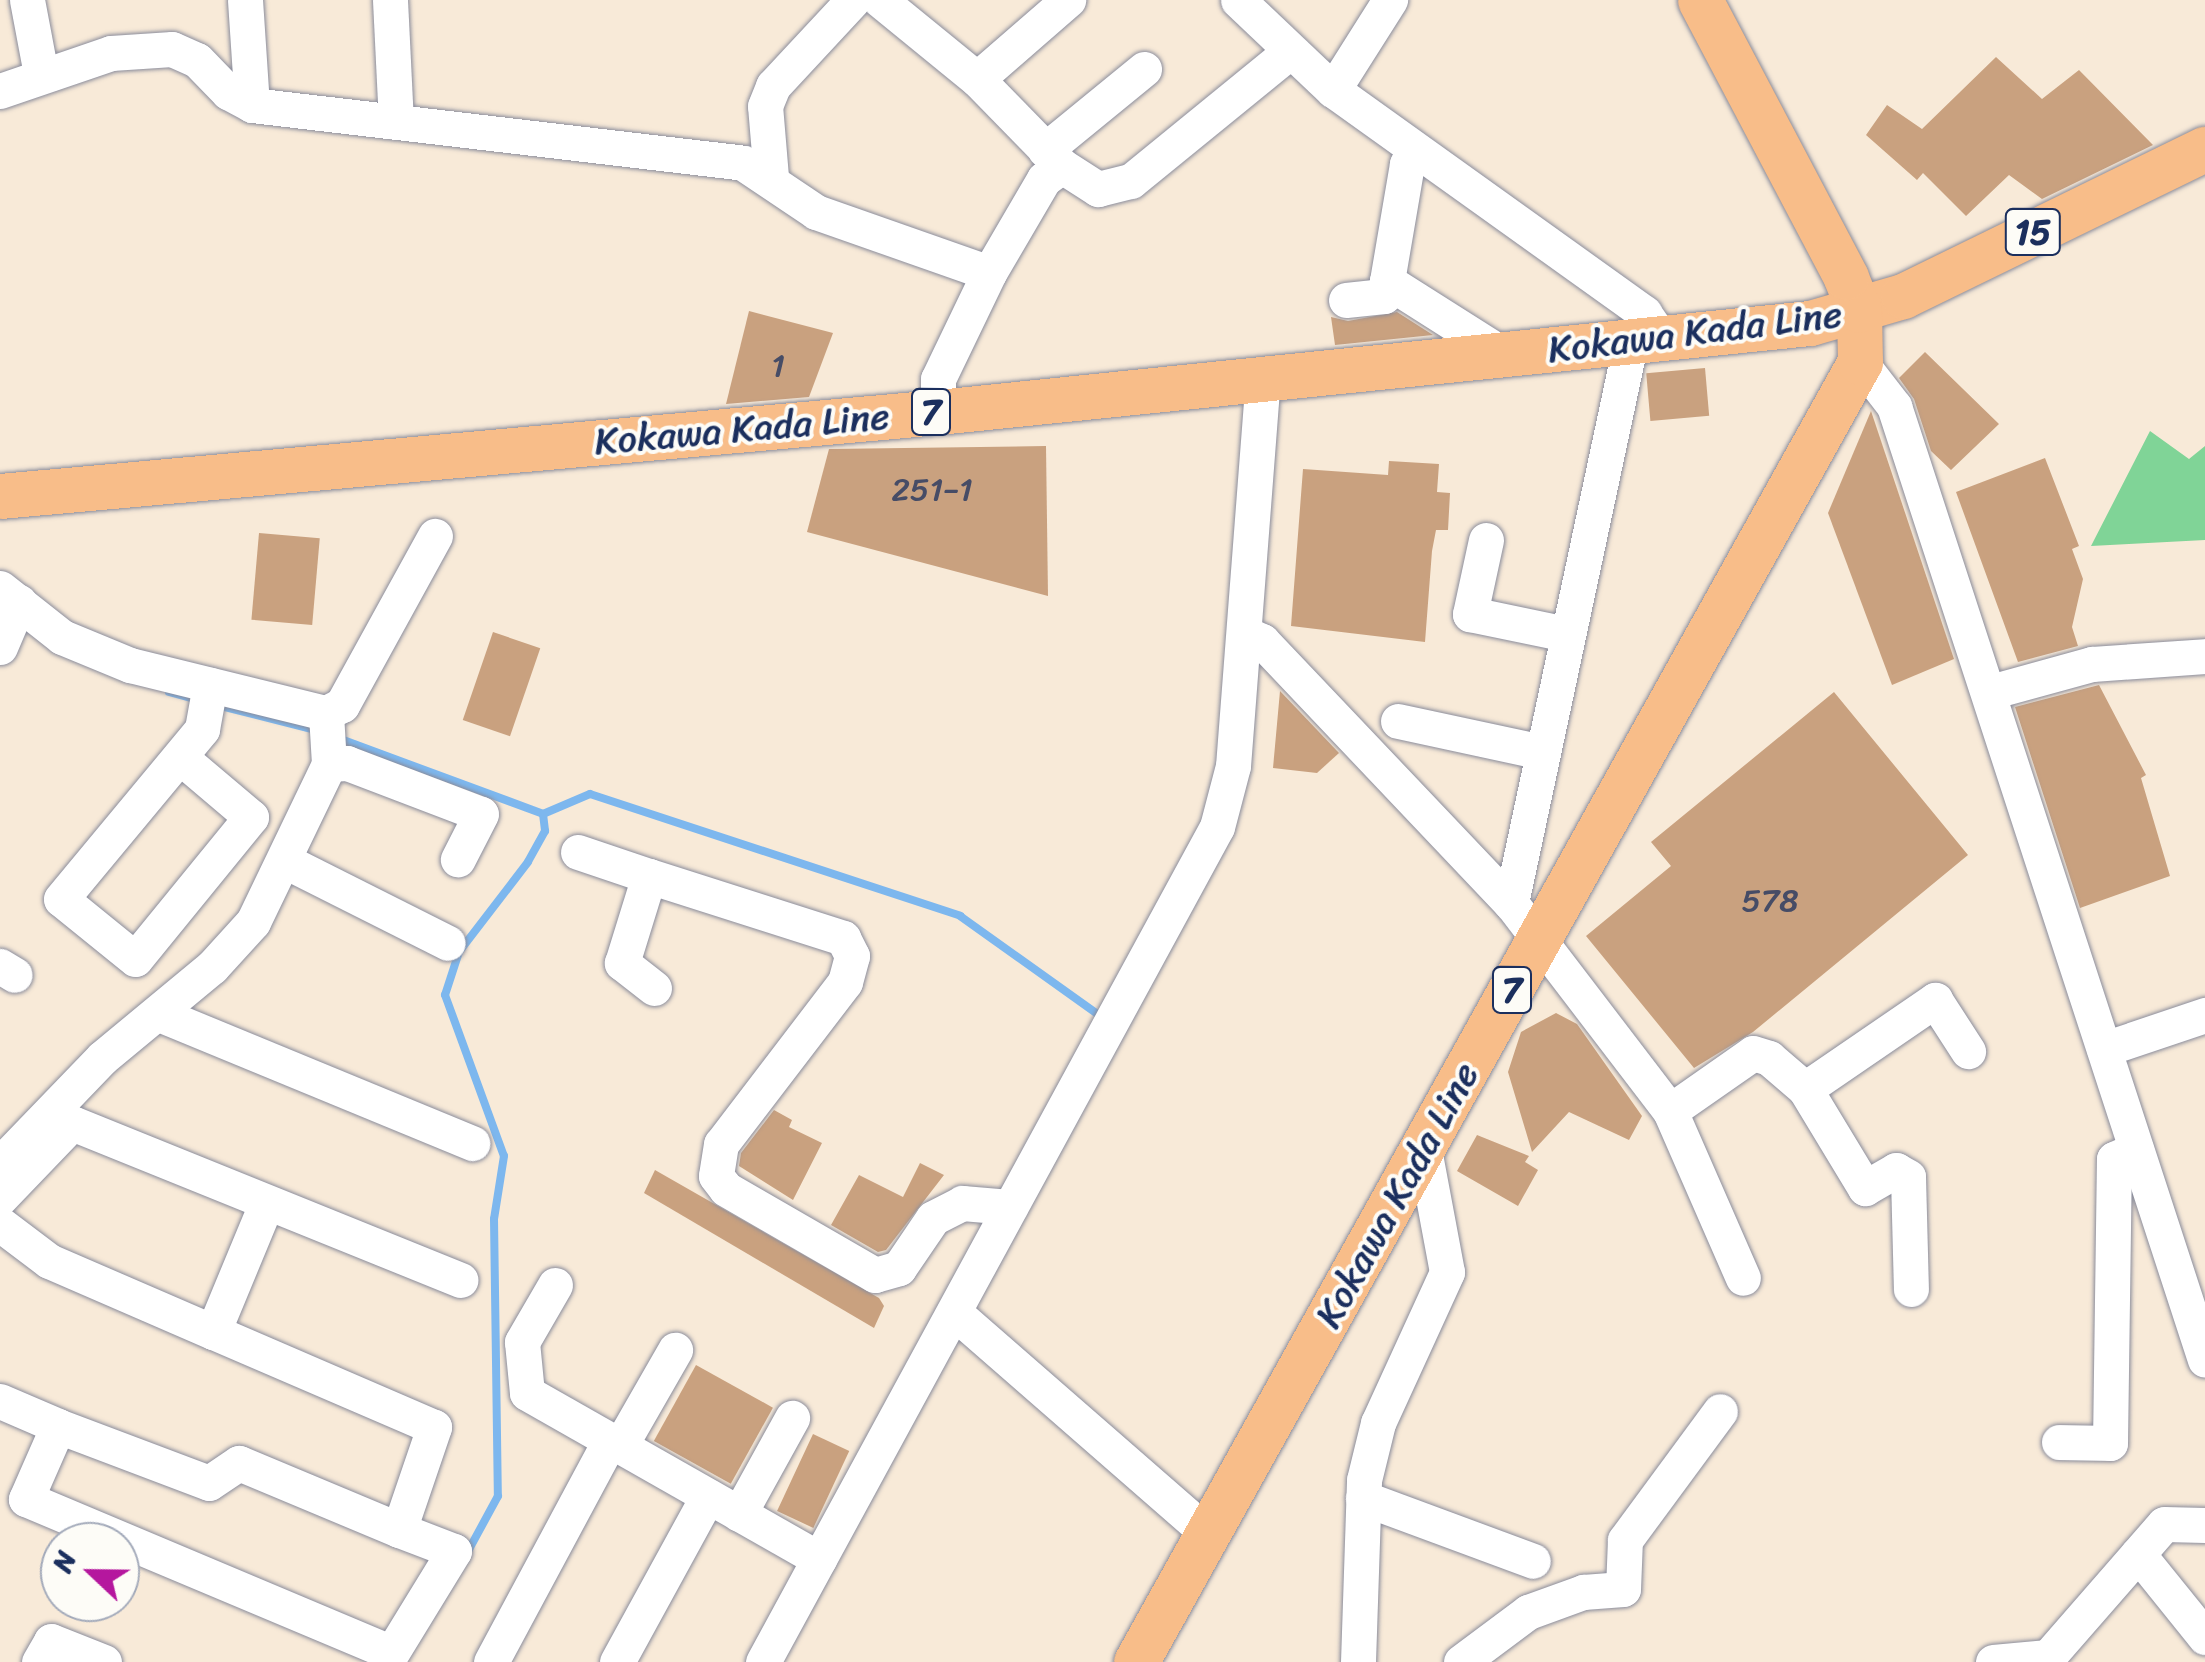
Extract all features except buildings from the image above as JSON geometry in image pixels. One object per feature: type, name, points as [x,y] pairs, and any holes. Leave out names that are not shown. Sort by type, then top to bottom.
[{"type":"main road","points":[[1700,0],[1821,220],[1860,310]]},
{"type":"main road","name":"15","points":[[1860,310],[1904,296],[2205,149]]},
{"type":"main road","name":"Kokawa Kada Line","points":[[0,496],[938,412],[1263,376],[1647,343],[1860,310],[1860,362],[1527,919],[1424,1149],[1136,1662]]},
{"type":"street","points":[[26,0],[42,74]]},
{"type":"street","points":[[245,0],[252,104]]},
{"type":"street","points":[[390,0],[396,122]]},
{"type":"street","points":[[880,0],[977,79],[1053,158],[1098,189],[1131,181],[1288,52]]},
{"type":"street","points":[[977,79],[1068,0]]},
{"type":"street","points":[[1238,0],[1332,90],[1644,313],[1647,343],[1567,634],[1543,752],[1527,919]]},
{"type":"street","points":[[1332,90],[1390,0]]},
{"type":"street","points":[[771,177],[765,106],[773,86],[841,3]]},
{"type":"street","points":[[0,91],[110,54],[172,48],[197,60],[228,92],[252,104],[744,163],[771,177],[816,212],[988,273]]},
{"type":"street","points":[[938,412],[938,379],[988,273],[1053,158],[1144,70]]},
{"type":"street","points":[[1346,300],[1384,296],[1407,164],[1416,151]]},
{"type":"street","points":[[1388,281],[1502,354]]},
{"type":"street","points":[[1860,362],[1894,406],[2205,1360]]},
{"type":"street","points":[[762,1662],[1218,828],[1232,766],[1263,376]]},
{"type":"street","points":[[0,1164],[102,1058],[159,1014],[253,922],[286,860],[327,737],[342,705],[436,536]]},
{"type":"street","points":[[1486,540],[1470,614],[1567,634]]},
{"type":"street","points":[[8,615],[208,696],[327,737],[347,763],[482,814],[458,858]]},
{"type":"street","points":[[1244,634],[1262,641],[1527,919],[1670,1111],[1743,1278]]},
{"type":"street","points":[[1990,692],[2092,664],[2205,656]]},
{"type":"street","points":[[180,757],[251,816],[135,958],[60,899],[202,729],[208,696]]},
{"type":"street","points":[[1398,721],[1543,752]]},
{"type":"street","points":[[578,852],[842,938],[852,956],[845,982],[721,1144],[716,1176],[726,1189],[875,1275],[899,1268],[933,1218],[962,1202],[1010,1207]]},
{"type":"street","points":[[286,860],[448,943]]},
{"type":"street","points":[[650,876],[622,963],[654,988]]},
{"type":"street","points":[[1805,1090],[1934,1000],[1968,1051]]},
{"type":"street","points":[[159,1014],[472,1143]]},
{"type":"street","points":[[2104,1049],[2205,1014]]},
{"type":"street","points":[[1670,1111],[1752,1052],[1769,1058],[1805,1090],[1865,1188],[1896,1170],[1908,1176],[1911,1289]]},
{"type":"street","points":[[0,1198],[72,1123],[461,1280]]},
{"type":"street","points":[[1358,1662],[1363,1498],[1378,1422],[1447,1272],[1424,1149]]},
{"type":"street","points":[[2059,1442],[2110,1443],[2114,1159],[2136,1149]]},
{"type":"street","points":[[214,1332],[266,1204]]},
{"type":"street","points":[[0,1224],[49,1261],[434,1427],[399,1530]]},
{"type":"street","points":[[555,1285],[522,1342],[527,1393],[819,1559]]},
{"type":"street","points":[[955,1313],[1207,1532]]},
{"type":"street","points":[[491,1662],[615,1443],[675,1350]]},
{"type":"street","points":[[0,1401],[209,1483],[239,1463],[454,1552],[388,1657],[26,1499],[58,1426]]},
{"type":"street","points":[[1460,1662],[1512,1624],[1583,1592],[1623,1589],[1625,1540],[1720,1411]]},
{"type":"street","points":[[739,1514],[792,1418]]},
{"type":"street","points":[[617,1662],[708,1496]]},
{"type":"street","points":[[1363,1498],[1533,1561]]},
{"type":"street","points":[[1993,1662],[2048,1660],[2164,1524],[2205,1526]]},
{"type":"street","points":[[2138,1554],[2205,1638]]},
{"type":"street","points":[[1512,1624],[1512,1662]]},
{"type":"street","points":[[39,1662],[51,1641],[104,1662]]},
{"type":"green space","points":[[2150,431],[2189,459],[2205,446],[2205,540],[2091,546]]},
{"type":"waterway","points":[[169,692],[199,700]]},
{"type":"waterway","points":[[217,705],[315,730]]},
{"type":"waterway","points":[[338,738],[543,814],[545,831],[528,862],[459,952],[445,995],[504,1156],[494,1219],[498,1496],[466,1555]]},
{"type":"waterway","points":[[543,814],[590,794],[960,916],[1099,1015]]}]
